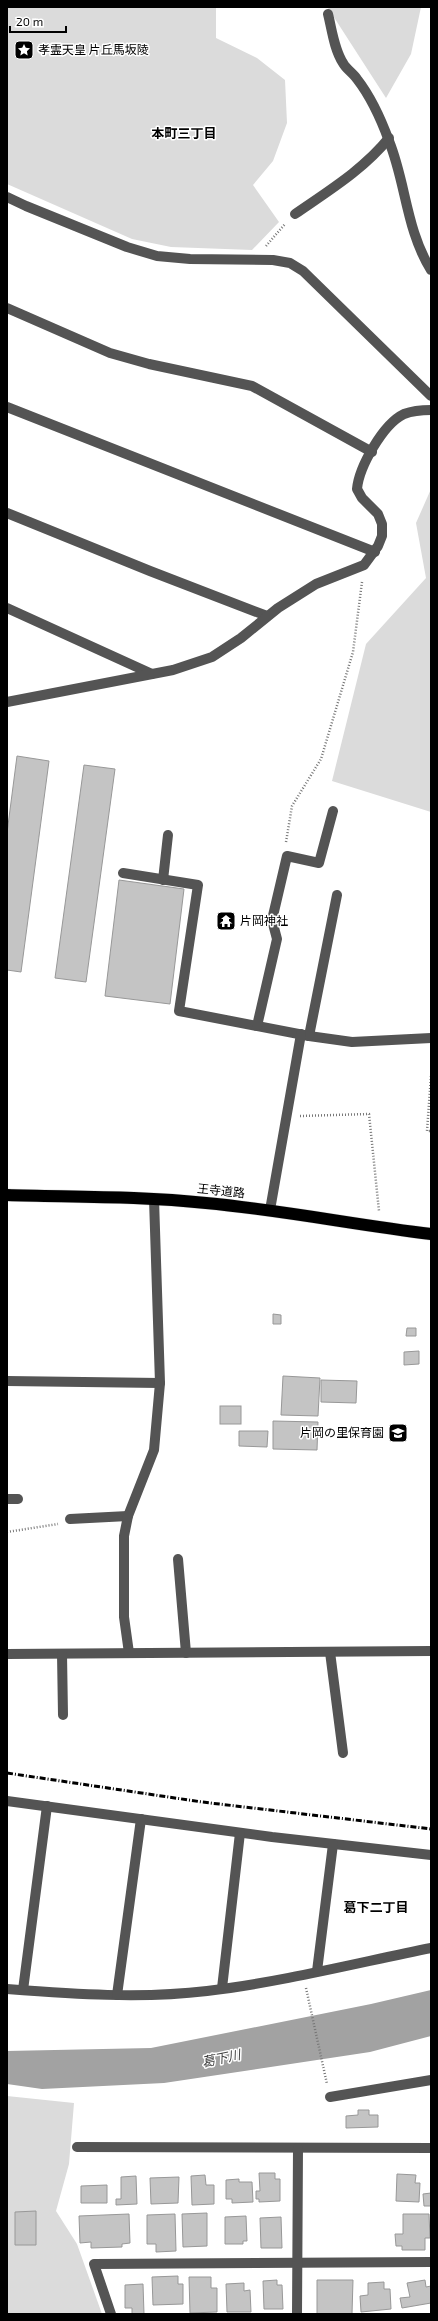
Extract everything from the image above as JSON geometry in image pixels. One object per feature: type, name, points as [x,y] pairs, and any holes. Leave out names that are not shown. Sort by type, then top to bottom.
[{"type":"highway","name":"王寺道路","points":[[7,1195],[154,1199],[270,1210],[380,1228],[431,1234]]},
{"type":"street","points":[[328,14],[334,40],[343,64],[356,77],[370,99],[389,138],[398,163],[408,217],[431,270]]},
{"type":"street","points":[[295,214],[374,157],[389,138]]},
{"type":"street","points":[[7,197],[127,247],[157,256],[190,259],[254,260],[290,263],[303,271],[431,396]]},
{"type":"street","points":[[7,308],[110,353],[149,364],[252,386],[372,452]]},
{"type":"street","points":[[7,408],[375,552]]},
{"type":"street","points":[[7,702],[152,674],[188,666],[212,657],[242,638],[267,616],[316,584],[364,565],[375,552],[382,536],[382,524],[378,514],[362,498],[357,489],[363,466],[382,434],[394,420],[404,414],[431,410]]},
{"type":"street","points":[[7,513],[150,571],[267,616]]},
{"type":"street","points":[[7,608],[152,674]]},
{"type":"street","points":[[257,1026],[277,939],[272,920],[287,856],[319,863],[333,811]]},
{"type":"street","points":[[163,880],[168,835]]},
{"type":"street","points":[[123,873],[198,885],[178,1011],[305,1035],[352,1042],[431,1038]]},
{"type":"street","points":[[270,1210],[286,1117],[337,895]]},
{"type":"street","points":[[129,1654],[124,1617],[124,1536],[128,1516],[154,1450],[160,1383],[154,1199]]},
{"type":"street","points":[[7,1381],[160,1383]]},
{"type":"street","points":[[7,1499],[18,1499]]},
{"type":"street","points":[[70,1519],[128,1516]]},
{"type":"street","points":[[178,1559],[186,1653]]},
{"type":"street","points":[[7,1654],[431,1651]]},
{"type":"street","points":[[330,1652],[343,1753]]},
{"type":"street","points":[[62,1654],[63,1715]]},
{"type":"street","points":[[7,1801],[240,1833],[431,1855]]},
{"type":"street","points":[[23,1990],[46,1806]]},
{"type":"street","points":[[117,1995],[141,1819]]},
{"type":"street","points":[[222,1988],[240,1833]]},
{"type":"street","points":[[317,1971],[333,1844]]},
{"type":"street","points":[[7,1989],[117,1995],[150,1995],[222,1988],[431,1948]]},
{"type":"street","points":[[330,2097],[431,2080]]},
{"type":"street","points":[[76,2147],[431,2148]]},
{"type":"street","points":[[297,2314],[298,2148]]},
{"type":"street","points":[[111,2314],[94,2264],[431,2262]]},
{"type":"path","points":[[254,260],[295,214]]},
{"type":"path","points":[[287,856],[285,837],[292,806],[321,759],[353,652],[364,565]]},
{"type":"path","points":[[431,1076],[427,1131],[431,1131]]},
{"type":"path","points":[[286,1117],[369,1114],[380,1228]]},
{"type":"path","points":[[7,1532],[56,1525],[70,1519]]},
{"type":"path","points":[[303,1973],[330,2097]]},
{"type":"shaded area","points":[[7,7],[216,7],[216,38],[257,58],[285,80],[287,123],[273,161],[253,185],[279,222],[252,250],[171,247],[132,239],[7,184]]},
{"type":"shaded area","points":[[321,7],[421,7],[411,54],[386,98],[328,8]]},
{"type":"shaded area","points":[[431,489],[431,812],[332,781],[366,644],[426,578],[416,523]]},
{"type":"shaded area","points":[[7,2096],[74,2103],[69,2164],[56,2211],[77,2244],[102,2314],[7,2314]]},
{"type":"water","name":"葛下川","points":[[431,1990],[431,2036],[370,2052],[164,2083],[42,2089],[7,2084],[7,2051],[151,2048],[371,2004]]},
{"type":"building","points":[[17,756],[49,761],[21,972],[7,970],[7,833]]},
{"type":"building","points":[[84,765],[115,769],[86,982],[55,978]]},
{"type":"building","points":[[119,880],[184,889],[170,1004],[105,996]]},
{"type":"building","points":[[273,1314],[281,1315],[281,1324],[273,1324]]},
{"type":"building","points":[[407,1328],[416,1328],[416,1336],[406,1336]]},
{"type":"building","points":[[419,1351],[419,1364],[404,1365],[404,1352]]},
{"type":"building","points":[[283,1376],[320,1378],[318,1416],[281,1415]]},
{"type":"building","points":[[321,1380],[357,1381],[356,1403],[321,1402]]},
{"type":"building","points":[[220,1406],[241,1406],[241,1424],[220,1424]]},
{"type":"building","points":[[273,1421],[318,1422],[317,1450],[273,1449]]},
{"type":"building","points":[[239,1431],[268,1431],[267,1447],[239,1446]]},
{"type":"building","points":[[358,2110],[369,2110],[369,2115],[378,2115],[378,2127],[346,2128],[346,2116],[358,2115]]},
{"type":"building","points":[[259,2173],[275,2173],[275,2179],[280,2179],[280,2201],[259,2202],[259,2199],[256,2199],[256,2191],[260,2191]]},
{"type":"building","points":[[397,2174],[416,2175],[415,2183],[420,2183],[419,2202],[396,2201]]},
{"type":"building","points":[[205,2175],[206,2185],[214,2185],[214,2204],[192,2205],[191,2176]]},
{"type":"building","points":[[136,2176],[137,2204],[116,2205],[116,2199],[121,2199],[121,2177]]},
{"type":"building","points":[[179,2177],[178,2203],[151,2204],[150,2178]]},
{"type":"building","points":[[239,2179],[239,2182],[252,2182],[253,2202],[232,2203],[232,2199],[226,2199],[226,2180]]},
{"type":"building","points":[[107,2185],[107,2203],[81,2203],[81,2186]]},
{"type":"building","points":[[431,2193],[431,2206],[424,2206],[423,2194]]},
{"type":"building","points":[[36,2211],[36,2245],[15,2245],[15,2212]]},
{"type":"building","points":[[207,2213],[207,2246],[183,2247],[182,2214]]},
{"type":"building","points":[[129,2214],[130,2243],[122,2244],[122,2247],[91,2248],[91,2242],[80,2243],[79,2216]]},
{"type":"building","points":[[175,2214],[176,2251],[156,2252],[156,2244],[147,2244],[147,2215]]},
{"type":"building","points":[[403,2214],[429,2214],[430,2238],[425,2238],[425,2250],[402,2250],[402,2246],[396,2246],[395,2234],[403,2234]]},
{"type":"building","points":[[246,2216],[247,2241],[243,2241],[243,2244],[225,2244],[225,2217]]},
{"type":"building","points":[[281,2217],[282,2248],[261,2248],[260,2218]]},
{"type":"building","points":[[178,2276],[178,2284],[183,2284],[183,2304],[153,2305],[152,2277]]},
{"type":"building","points":[[189,2277],[211,2277],[211,2288],[217,2288],[217,2312],[190,2313]]},
{"type":"building","points":[[277,2280],[277,2285],[282,2285],[283,2309],[264,2309],[263,2281]]},
{"type":"building","points":[[317,2280],[353,2280],[352,2314],[317,2314]]},
{"type":"building","points":[[425,2280],[426,2287],[431,2286],[431,2303],[402,2308],[400,2298],[410,2297],[407,2283]]},
{"type":"building","points":[[384,2282],[384,2289],[390,2289],[391,2309],[361,2312],[360,2296],[368,2295],[368,2283]]},
{"type":"building","points":[[244,2283],[244,2291],[250,2290],[251,2312],[227,2312],[226,2284]]},
{"type":"building","points":[[143,2284],[144,2314],[132,2314],[132,2308],[125,2308],[125,2285]]},
{"type":"railway","points":[[7,1773],[202,1802],[431,1829]]},
{"type":"place","name":"孝霊天皇 片丘馬坂陵","points":[[24,50]]},
{"type":"place","name":"片岡神社","points":[[226,921]]},
{"type":"place","name":"片岡の里保育園","points":[[398,1433]]},
{"type":"district","name":"本町三丁目","points":[[184,133]]},
{"type":"district","name":"葛下二丁目","points":[[376,1907]]}]
